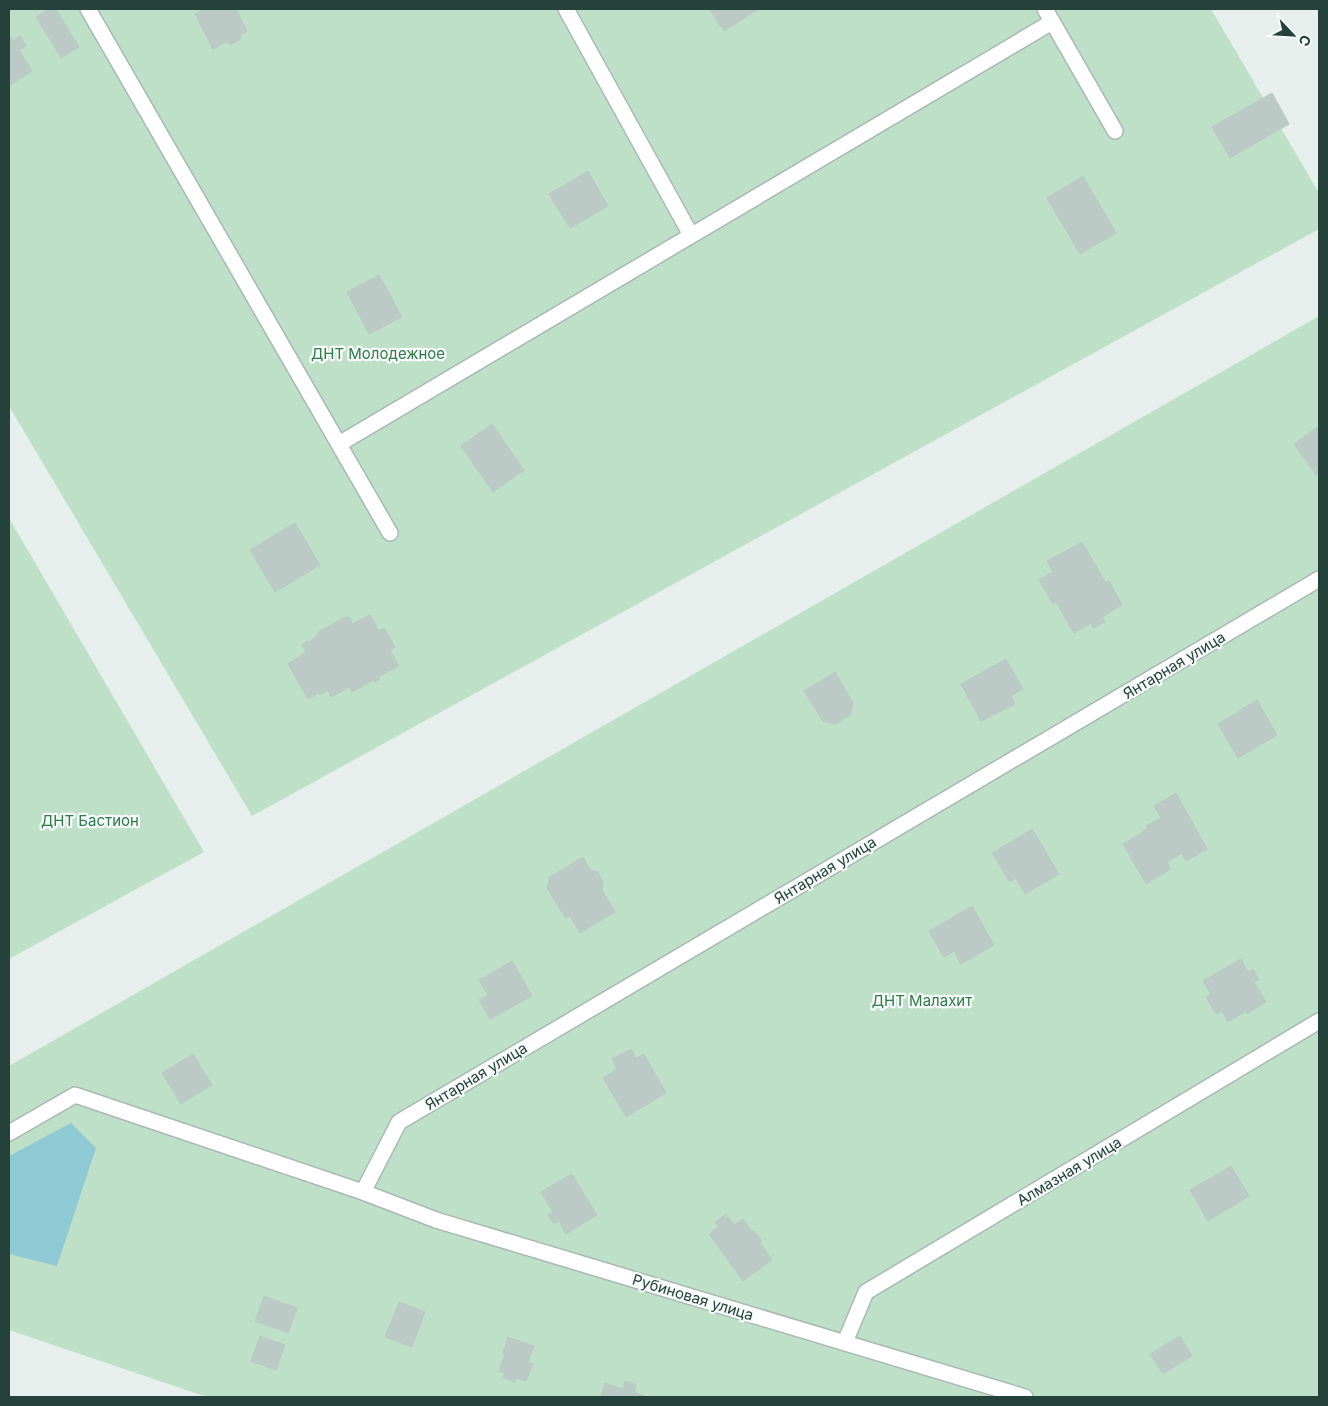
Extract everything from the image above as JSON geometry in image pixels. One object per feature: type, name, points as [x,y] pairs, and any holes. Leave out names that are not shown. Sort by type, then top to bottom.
[{"type":"street","points":[[88,9],[390,533]]},
{"type":"street","points":[[566,9],[691,235]]},
{"type":"street","points":[[339,444],[691,235],[1048,15],[1115,131]]},
{"type":"street","name":"Янтарная улица","points":[[363,1192],[399,1122],[1319,579]]},
{"type":"street","name":"Алмазная улица","points":[[845,1342],[866,1292],[1319,1021]]},
{"type":"street","name":"Рубиновая улица","points":[[9,1133],[75,1095],[363,1192],[436,1220],[1025,1397]]},
{"type":"green space","name":"ДНТ Молодежное","points":[[9,9],[1211,9],[1319,193],[1319,229],[252,816],[9,406]]},
{"type":"green space","name":"ДНТ Малахит","points":[[1319,316],[1319,1397],[207,1397],[9,1330],[9,1066]]},
{"type":"green space","name":"ДНТ Бастион","points":[[9,518],[204,852],[9,959]]},
{"type":"water","points":[[71,1123],[96,1148],[57,1266],[9,1254],[9,1156]]},
{"type":"building","points":[[49,9],[56,9],[79,47],[61,58],[36,17]]},
{"type":"building","points":[[204,9],[236,9],[247,31],[240,35],[241,39],[230,45],[228,41],[213,49],[195,14]]},
{"type":"building","points":[[711,9],[758,9],[724,31]]},
{"type":"building","points":[[9,35],[13,41],[20,36],[26,46],[19,50],[32,71],[9,86]]},
{"type":"building","points":[[1272,93],[1289,124],[1230,158],[1212,127]]},
{"type":"building","points":[[588,171],[608,206],[570,228],[549,194]]},
{"type":"building","points":[[1083,176],[1116,233],[1080,254],[1047,198]]},
{"type":"building","points":[[379,275],[402,317],[369,334],[347,292]]},
{"type":"building","points":[[492,424],[524,470],[493,492],[461,446]]},
{"type":"building","points":[[1319,426],[1319,475],[1317,476],[1294,444]]},
{"type":"building","points":[[295,523],[320,565],[275,592],[250,550]]},
{"type":"building","points":[[1082,542],[1106,583],[1109,581],[1122,605],[1102,617],[1105,622],[1093,628],[1091,623],[1074,633],[1056,602],[1053,604],[1039,580],[1053,572],[1047,561]]},
{"type":"building","points":[[370,615],[379,631],[384,628],[395,647],[390,650],[399,666],[378,677],[380,679],[375,682],[374,680],[352,692],[349,687],[331,697],[328,690],[308,699],[288,664],[306,652],[302,645],[317,637],[318,634],[319,636],[318,632],[347,616],[349,619],[352,619],[350,620],[352,624]]},
{"type":"building","points":[[1006,659],[1023,689],[1011,696],[1015,704],[981,721],[961,684]]},
{"type":"building","points":[[835,672],[853,703],[850,715],[836,724],[823,721],[804,691]]},
{"type":"building","points":[[1257,700],[1277,735],[1238,758],[1218,724]]},
{"type":"building","points":[[1176,793],[1207,849],[1186,861],[1182,853],[1167,862],[1171,869],[1146,884],[1123,844],[1148,829],[1146,826],[1161,818],[1154,806]]},
{"type":"building","points":[[1032,829],[1059,874],[1025,894],[1016,878],[1010,882],[992,853]]},
{"type":"building","points":[[583,857],[590,870],[598,872],[603,882],[602,890],[615,912],[580,933],[570,916],[566,919],[547,888],[548,878]]},
{"type":"building","points":[[972,906],[994,945],[961,964],[954,951],[944,957],[929,931]]},
{"type":"building","points":[[1241,959],[1248,972],[1253,969],[1259,980],[1254,982],[1266,1002],[1247,1014],[1246,1011],[1228,1022],[1222,1011],[1216,1014],[1206,997],[1211,994],[1203,981]]},
{"type":"building","points":[[512,961],[532,996],[490,1019],[479,1000],[488,995],[479,980]]},
{"type":"building","points":[[631,1049],[636,1058],[644,1054],[666,1093],[626,1117],[603,1078],[617,1069],[612,1059]]},
{"type":"building","points":[[193,1054],[212,1085],[181,1104],[162,1073]]},
{"type":"building","points":[[1231,1166],[1249,1196],[1208,1221],[1190,1190]]},
{"type":"building","points":[[572,1174],[597,1215],[566,1234],[559,1221],[554,1224],[548,1215],[553,1212],[541,1192]]},
{"type":"building","points":[[726,1214],[734,1225],[743,1219],[752,1232],[754,1231],[762,1241],[760,1243],[772,1260],[743,1281],[709,1234],[719,1227],[715,1222]]},
{"type":"building","points":[[264,1296],[297,1308],[288,1333],[255,1321]]},
{"type":"building","points":[[399,1302],[425,1312],[412,1347],[385,1337]]},
{"type":"building","points":[[260,1336],[285,1345],[276,1370],[251,1361]]},
{"type":"building","points":[[1180,1336],[1192,1356],[1163,1374],[1150,1354]]},
{"type":"building","points":[[508,1337],[534,1346],[528,1362],[533,1364],[526,1381],[516,1378],[515,1382],[503,1378],[505,1373],[499,1371]]},
{"type":"building","points":[[625,1381],[636,1385],[634,1392],[647,1397],[601,1397],[605,1383],[623,1389]]}]
